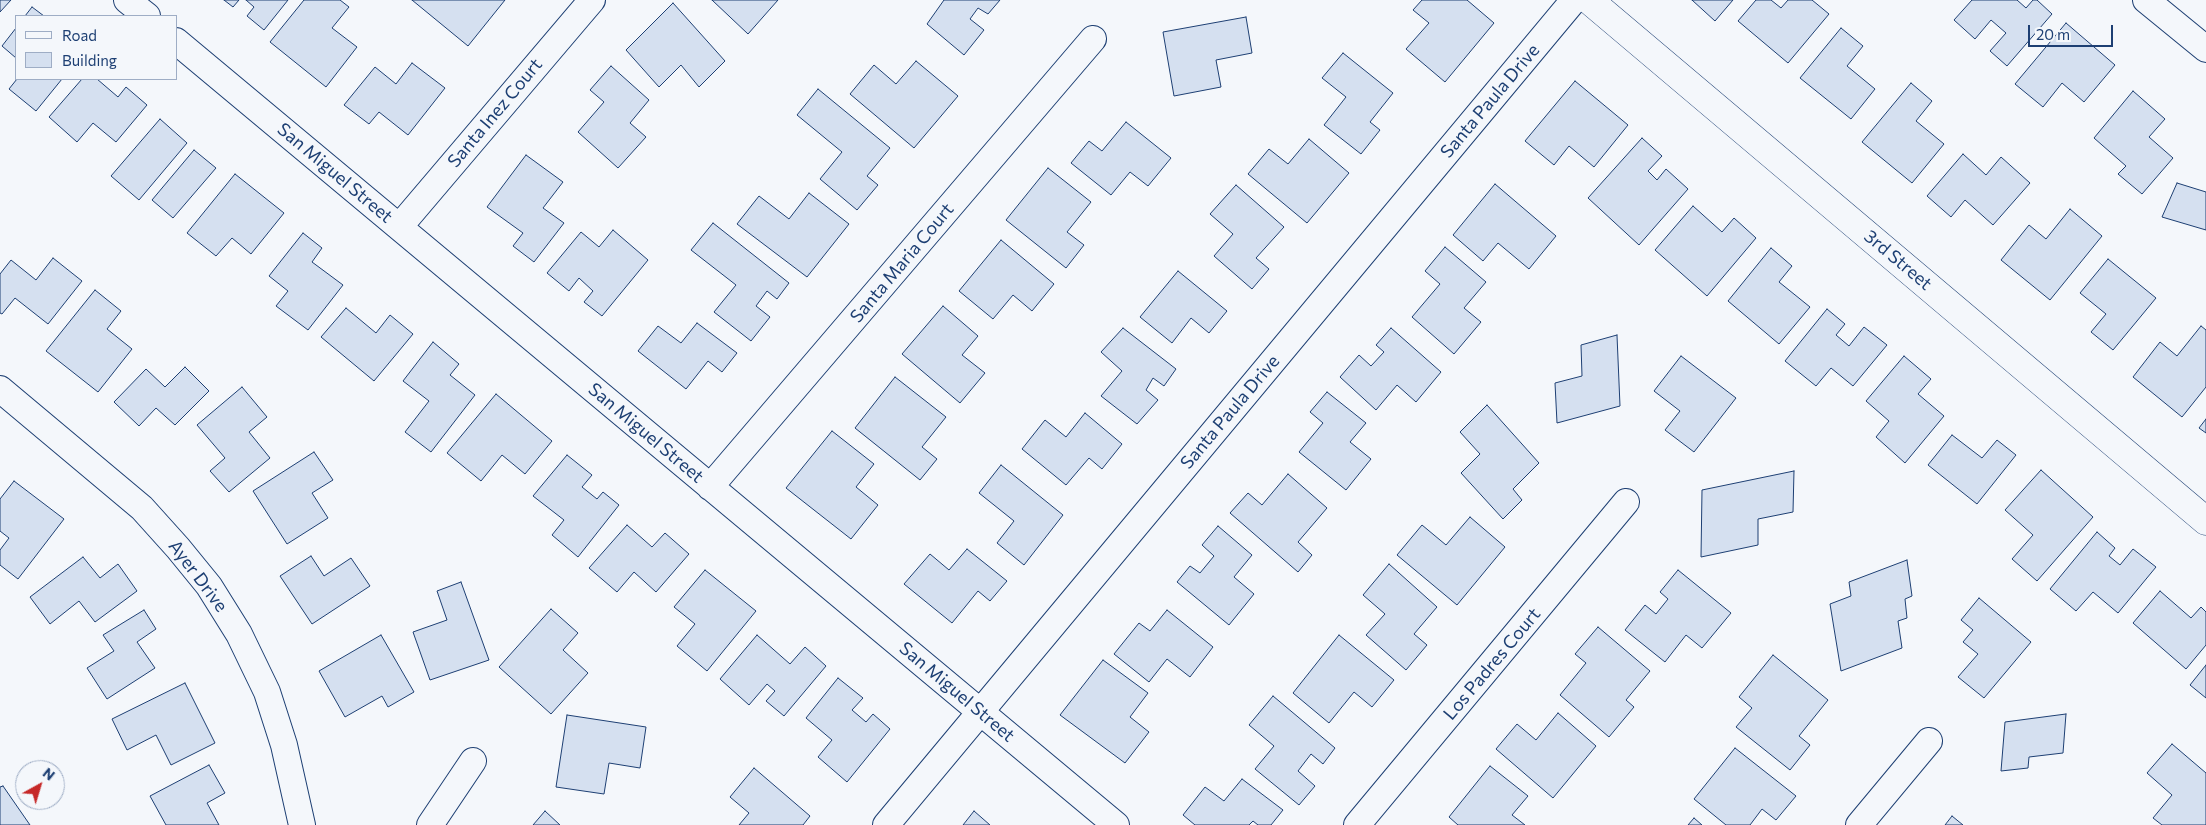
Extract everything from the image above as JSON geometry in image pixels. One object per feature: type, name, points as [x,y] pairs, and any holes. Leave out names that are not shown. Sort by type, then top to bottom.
[{"type":"street","points":[[127,0],[146,15]]},
{"type":"street","name":"Santa Inez Court","points":[[400,226],[592,0]]},
{"type":"street","name":"Santa Paula Drive","points":[[886,825],[1574,0]]},
{"type":"street","name":"3rd Street","points":[[1589,0],[2206,521]]},
{"type":"street","points":[[2146,0],[2206,49]]},
{"type":"street","name":"Santa Maria Court","points":[[710,487],[1093,39]]},
{"type":"street","name":"San Miguel Street","points":[[178,43],[1116,825]]},
{"type":"street","name":"Ayer Drive","points":[[0,388],[142,508],[178,548],[208,586],[239,634],[266,692],[284,745],[302,825]]},
{"type":"street","name":"Los Padres Court","points":[[1357,825],[1626,502]]},
{"type":"street","points":[[1859,825],[1929,741]]},
{"type":"street","points":[[430,825],[473,762]]},
{"type":"building","points":[[0,0],[11,0],[0,12]]},
{"type":"building","points":[[224,0],[239,0],[233,7]]},
{"type":"building","points":[[246,0],[288,0],[264,30],[247,16],[254,7]]},
{"type":"building","points":[[304,0],[340,0],[349,7],[332,28],[357,47],[326,87],[270,42]]},
{"type":"building","points":[[412,0],[505,0],[468,46]]},
{"type":"building","points":[[712,0],[778,0],[748,34]]},
{"type":"building","points":[[944,0],[1000,0],[988,14],[978,8],[970,19],[984,30],[964,55],[927,24]]},
{"type":"building","points":[[1422,0],[1467,0],[1494,23],[1445,82],[1406,49],[1429,23],[1413,10]]},
{"type":"building","points":[[1692,0],[1733,0],[1715,21]]},
{"type":"building","points":[[1756,0],[1771,0],[1781,8],[1788,0],[1812,0],[1829,14],[1788,63],[1738,21]]},
{"type":"building","points":[[1972,0],[2017,0],[2026,8],[2033,0],[2037,0],[2052,14],[2007,66],[1990,51],[2006,33],[1991,20],[1975,39],[1954,20]]},
{"type":"building","points":[[673,3],[725,61],[699,87],[681,65],[659,87],[626,50]]},
{"type":"building","points":[[32,7],[43,15],[26,15]]},
{"type":"building","points":[[1246,17],[1252,53],[1216,60],[1221,87],[1174,96],[1163,32]]},
{"type":"building","points":[[2066,23],[2115,65],[2084,102],[2062,83],[2043,107],[2015,84]]},
{"type":"building","points":[[1841,28],[1863,46],[1847,66],[1875,89],[1851,119],[1800,78]]},
{"type":"building","points":[[15,29],[15,57],[2,46]]},
{"type":"building","points":[[1343,53],[1393,93],[1370,122],[1380,130],[1361,154],[1324,125],[1346,97],[1322,78]]},
{"type":"building","points":[[916,61],[958,96],[914,148],[850,94],[874,65],[896,84]]},
{"type":"building","points":[[412,63],[445,88],[408,135],[379,112],[369,124],[344,105],[375,67],[396,84]]},
{"type":"building","points":[[611,66],[649,100],[630,123],[646,137],[618,168],[578,132],[604,102],[590,90]]},
{"type":"building","points":[[16,80],[61,80],[36,111],[9,89]]},
{"type":"building","points":[[81,80],[98,80],[118,97],[126,87],[147,105],[116,142],[93,123],[77,142],[49,117]]},
{"type":"building","points":[[1575,81],[1628,125],[1594,167],[1569,146],[1554,165],[1525,141]]},
{"type":"building","points":[[1911,83],[1932,101],[1916,121],[1944,144],[1912,183],[1862,142]]},
{"type":"building","points":[[818,89],[890,148],[867,176],[878,185],[857,210],[820,179],[842,152],[797,115]]},
{"type":"building","points":[[2133,91],[2165,119],[2149,137],[2173,158],[2142,194],[2118,174],[2126,166],[2094,138]]},
{"type":"building","points":[[160,119],[187,143],[139,200],[111,176]]},
{"type":"building","points":[[1126,122],[1171,158],[1148,186],[1130,172],[1111,195],[1071,163],[1089,141],[1102,151]]},
{"type":"building","points":[[1642,138],[1662,156],[1648,171],[1657,180],[1666,169],[1688,189],[1639,245],[1588,198]]},
{"type":"building","points":[[1309,139],[1349,173],[1307,223],[1248,174],[1269,149],[1288,164]]},
{"type":"building","points":[[194,150],[216,168],[173,218],[152,200]]},
{"type":"building","points":[[1963,154],[1986,175],[2001,157],[2030,183],[1993,225],[1965,200],[1951,217],[1927,196]]},
{"type":"building","points":[[526,155],[563,182],[543,208],[564,223],[534,262],[513,246],[523,233],[487,207]]},
{"type":"building","points":[[1048,168],[1091,202],[1067,232],[1084,245],[1066,268],[1006,220]]},
{"type":"building","points":[[235,174],[284,213],[251,254],[232,238],[216,256],[187,233]]},
{"type":"building","points":[[2177,183],[2206,192],[2206,230],[2162,217]]},
{"type":"building","points":[[1495,184],[1556,236],[1529,269],[1498,243],[1483,261],[1453,235]]},
{"type":"building","points":[[1236,185],[1284,227],[1256,258],[1269,269],[1252,289],[1214,256],[1233,234],[1210,214]]},
{"type":"building","points":[[809,193],[849,224],[807,277],[737,224],[759,196],[789,219]]},
{"type":"building","points":[[1693,206],[1722,232],[1734,218],[1756,238],[1707,296],[1655,250]]},
{"type":"building","points":[[2070,209],[2102,236],[2050,300],[2001,260],[2029,225],[2046,239]]},
{"type":"building","points":[[713,223],[789,283],[777,299],[767,291],[756,306],[770,317],[751,341],[714,312],[736,285],[691,250]]},
{"type":"building","points":[[613,230],[648,260],[602,316],[584,302],[593,291],[579,278],[569,291],[547,273],[581,232],[599,247]]},
{"type":"building","points":[[303,233],[322,248],[312,262],[343,285],[308,330],[276,306],[288,291],[269,276]]},
{"type":"building","points":[[1001,240],[1054,284],[1032,311],[1013,295],[993,319],[959,291]]},
{"type":"building","points":[[1445,247],[1486,282],[1464,308],[1481,322],[1454,354],[1412,317],[1440,284],[1425,271]]},
{"type":"building","points":[[1771,248],[1792,266],[1779,282],[1810,307],[1779,344],[1728,301]]},
{"type":"building","points":[[53,258],[82,281],[48,324],[15,298],[2,314],[0,313],[0,274],[11,260],[36,280]]},
{"type":"building","points":[[2108,259],[2156,298],[2113,350],[2091,332],[2106,314],[2080,293]]},
{"type":"building","points":[[1178,271],[1227,311],[1209,333],[1191,318],[1172,343],[1140,317]]},
{"type":"building","points":[[95,290],[121,311],[107,329],[132,349],[98,392],[46,351]]},
{"type":"building","points":[[943,306],[978,336],[962,355],[985,373],[960,403],[902,354]]},
{"type":"building","points":[[346,308],[376,333],[390,315],[413,334],[374,381],[321,337]]},
{"type":"building","points":[[1827,309],[1845,324],[1836,335],[1849,346],[1864,327],[1887,345],[1853,386],[1831,368],[1816,386],[1785,361]]},
{"type":"building","points":[[697,323],[737,353],[722,372],[708,361],[686,389],[638,351],[658,326],[681,343]]},
{"type":"building","points":[[2201,326],[2206,330],[2206,387],[2182,417],[2133,377],[2160,342],[2177,356]]},
{"type":"building","points":[[1123,328],[1176,369],[1164,386],[1153,378],[1146,390],[1158,400],[1137,424],[1101,396],[1122,371],[1101,352]]},
{"type":"building","points":[[1391,328],[1441,372],[1416,402],[1397,385],[1376,410],[1340,377],[1359,355],[1371,366],[1384,352],[1376,345]]},
{"type":"building","points":[[1617,335],[1620,406],[1557,423],[1555,383],[1582,376],[1581,345]]},
{"type":"building","points":[[433,342],[459,364],[450,375],[475,395],[431,452],[405,432],[429,401],[403,381]]},
{"type":"building","points":[[1681,356],[1736,398],[1694,452],[1665,430],[1680,411],[1654,391]]},
{"type":"building","points":[[1904,356],[1931,379],[1918,394],[1944,416],[1905,463],[1876,437],[1889,421],[1866,401]]},
{"type":"building","points":[[185,367],[209,391],[175,425],[156,408],[139,426],[114,402],[146,369],[165,387]]},
{"type":"building","points":[[895,377],[946,417],[922,447],[937,459],[920,480],[855,428]]},
{"type":"building","points":[[242,387],[267,417],[249,432],[270,458],[229,492],[210,471],[225,458],[197,425]]},
{"type":"building","points":[[1327,392],[1366,423],[1350,442],[1371,459],[1346,490],[1299,452],[1323,423],[1310,412]]},
{"type":"building","points":[[496,394],[552,441],[525,474],[502,455],[481,481],[447,453]]},
{"type":"building","points":[[1487,405],[1539,463],[1513,489],[1522,500],[1503,519],[1461,473],[1480,454],[1460,432]]},
{"type":"building","points":[[1085,413],[1122,444],[1102,469],[1089,458],[1066,485],[1022,449],[1045,420],[1066,437]]},
{"type":"building","points":[[2206,419],[2206,433],[2199,428]]},
{"type":"building","points":[[832,431],[874,464],[856,487],[878,505],[851,539],[786,488]]},
{"type":"building","points":[[1952,435],[1982,458],[1997,440],[2016,455],[1977,504],[1928,465]]},
{"type":"building","points":[[314,452],[333,480],[312,493],[328,518],[287,544],[253,491]]},
{"type":"building","points":[[567,455],[592,475],[582,487],[597,499],[603,492],[619,505],[578,557],[552,535],[564,520],[533,496]]},
{"type":"building","points":[[1001,465],[1063,515],[1024,565],[997,543],[1014,521],[979,493]]},
{"type":"building","points":[[2041,470],[2093,517],[2037,581],[2012,559],[2033,535],[2005,510]]},
{"type":"building","points":[[1794,471],[1793,512],[1758,519],[1758,545],[1701,557],[1702,490]]},
{"type":"building","points":[[1288,474],[1327,508],[1298,542],[1312,555],[1298,572],[1230,513],[1248,493],[1262,505]]},
{"type":"building","points":[[14,481],[64,519],[18,579],[0,565],[0,550],[9,538],[0,531],[0,499]]},
{"type":"building","points":[[1470,517],[1505,547],[1457,605],[1397,555],[1422,525],[1446,545]]},
{"type":"building","points":[[627,525],[652,547],[665,533],[689,554],[656,592],[634,572],[617,592],[589,568]]},
{"type":"building","points":[[1218,526],[1252,555],[1234,577],[1254,594],[1229,625],[1177,582],[1190,566],[1200,573],[1214,556],[1202,545]]},
{"type":"building","points":[[2097,532],[2115,548],[2109,556],[2120,565],[2133,549],[2156,567],[2118,613],[2093,592],[2076,611],[2050,589]]},
{"type":"building","points":[[967,549],[1007,581],[990,601],[978,591],[952,623],[904,584],[930,554],[949,570]]},
{"type":"building","points":[[311,556],[324,576],[351,558],[370,586],[312,624],[280,576]]},
{"type":"building","points":[[83,557],[100,578],[118,564],[137,591],[95,622],[79,601],[50,624],[30,597]]},
{"type":"building","points":[[1907,560],[1912,596],[1905,599],[1907,618],[1898,621],[1902,648],[1841,671],[1830,604],[1851,596],[1849,582]]},
{"type":"building","points":[[1389,564],[1437,607],[1414,634],[1427,645],[1406,670],[1366,635],[1385,614],[1363,595]]},
{"type":"building","points":[[705,570],[756,611],[707,671],[677,646],[695,624],[674,607]]},
{"type":"building","points":[[1678,570],[1731,613],[1702,648],[1686,635],[1665,662],[1625,630],[1645,605],[1656,614],[1668,599],[1660,592]]},
{"type":"building","points":[[461,582],[489,660],[430,680],[413,632],[447,620],[437,591]]},
{"type":"building","points":[[2160,591],[2191,618],[2201,607],[2206,612],[2206,645],[2186,669],[2133,623]]},
{"type":"building","points":[[1979,598],[2031,642],[1984,698],[1958,677],[1978,654],[1963,642],[1973,630],[1961,620]]},
{"type":"building","points":[[551,609],[578,633],[563,650],[588,673],[551,714],[499,667]]},
{"type":"building","points":[[144,610],[156,629],[137,642],[155,668],[107,699],[87,668],[114,651],[103,635]]},
{"type":"building","points":[[1167,610],[1213,647],[1190,677],[1167,659],[1149,682],[1114,654],[1139,623],[1150,631]]},
{"type":"building","points":[[1598,627],[1650,671],[1626,700],[1634,707],[1609,737],[1560,695],[1586,663],[1575,654]]},
{"type":"building","points":[[381,635],[414,692],[388,707],[382,696],[345,717],[319,671]]},
{"type":"building","points":[[757,635],[790,664],[805,647],[826,666],[784,716],[766,701],[775,691],[767,684],[749,705],[720,679]]},
{"type":"building","points":[[1339,635],[1394,680],[1372,707],[1354,692],[1329,723],[1293,693]]},
{"type":"building","points":[[1773,655],[1828,700],[1799,736],[1810,745],[1790,770],[1736,727],[1752,708],[1739,697]]},
{"type":"building","points":[[1103,660],[1148,693],[1130,717],[1149,732],[1125,763],[1060,715]]},
{"type":"building","points":[[2206,665],[2206,698],[2190,685]]},
{"type":"building","points":[[838,678],[863,698],[852,710],[866,722],[873,714],[890,729],[847,782],[818,757],[832,740],[806,718]]},
{"type":"building","points":[[185,683],[215,743],[171,765],[156,735],[127,750],[112,719]]},
{"type":"building","points":[[1273,696],[1335,748],[1323,764],[1311,754],[1298,771],[1315,786],[1299,805],[1255,769],[1274,746],[1249,725]]},
{"type":"building","points":[[1558,713],[1596,746],[1553,798],[1496,749],[1517,724],[1536,740]]},
{"type":"building","points":[[2066,714],[2063,753],[2029,757],[2028,768],[2001,771],[2005,722]]},
{"type":"building","points":[[567,715],[646,727],[640,768],[609,763],[604,794],[556,787]]},
{"type":"building","points":[[2172,744],[2206,773],[2206,825],[2162,825],[2153,818],[2172,795],[2147,773]]},
{"type":"building","points":[[1735,748],[1796,796],[1776,820],[1762,809],[1750,825],[1726,825],[1694,799]]},
{"type":"building","points":[[209,765],[225,793],[207,803],[219,825],[166,825],[150,796]]},
{"type":"building","points":[[1490,766],[1528,796],[1512,815],[1525,825],[1458,825],[1449,817]]},
{"type":"building","points":[[754,768],[810,816],[803,825],[739,825],[749,813],[730,797]]},
{"type":"building","points":[[1242,779],[1283,810],[1271,825],[1258,825],[1253,821],[1249,825],[1195,825],[1183,815],[1205,787],[1224,801]]},
{"type":"building","points":[[3,786],[15,803],[15,810],[20,810],[30,825],[0,825],[0,787]]},
{"type":"building","points":[[545,811],[560,825],[533,825]]},
{"type":"building","points":[[974,811],[990,825],[963,825]]},
{"type":"building","points":[[1952,816],[1963,825],[1945,825]]},
{"type":"building","points":[[1694,818],[1702,825],[1688,825]]}]
